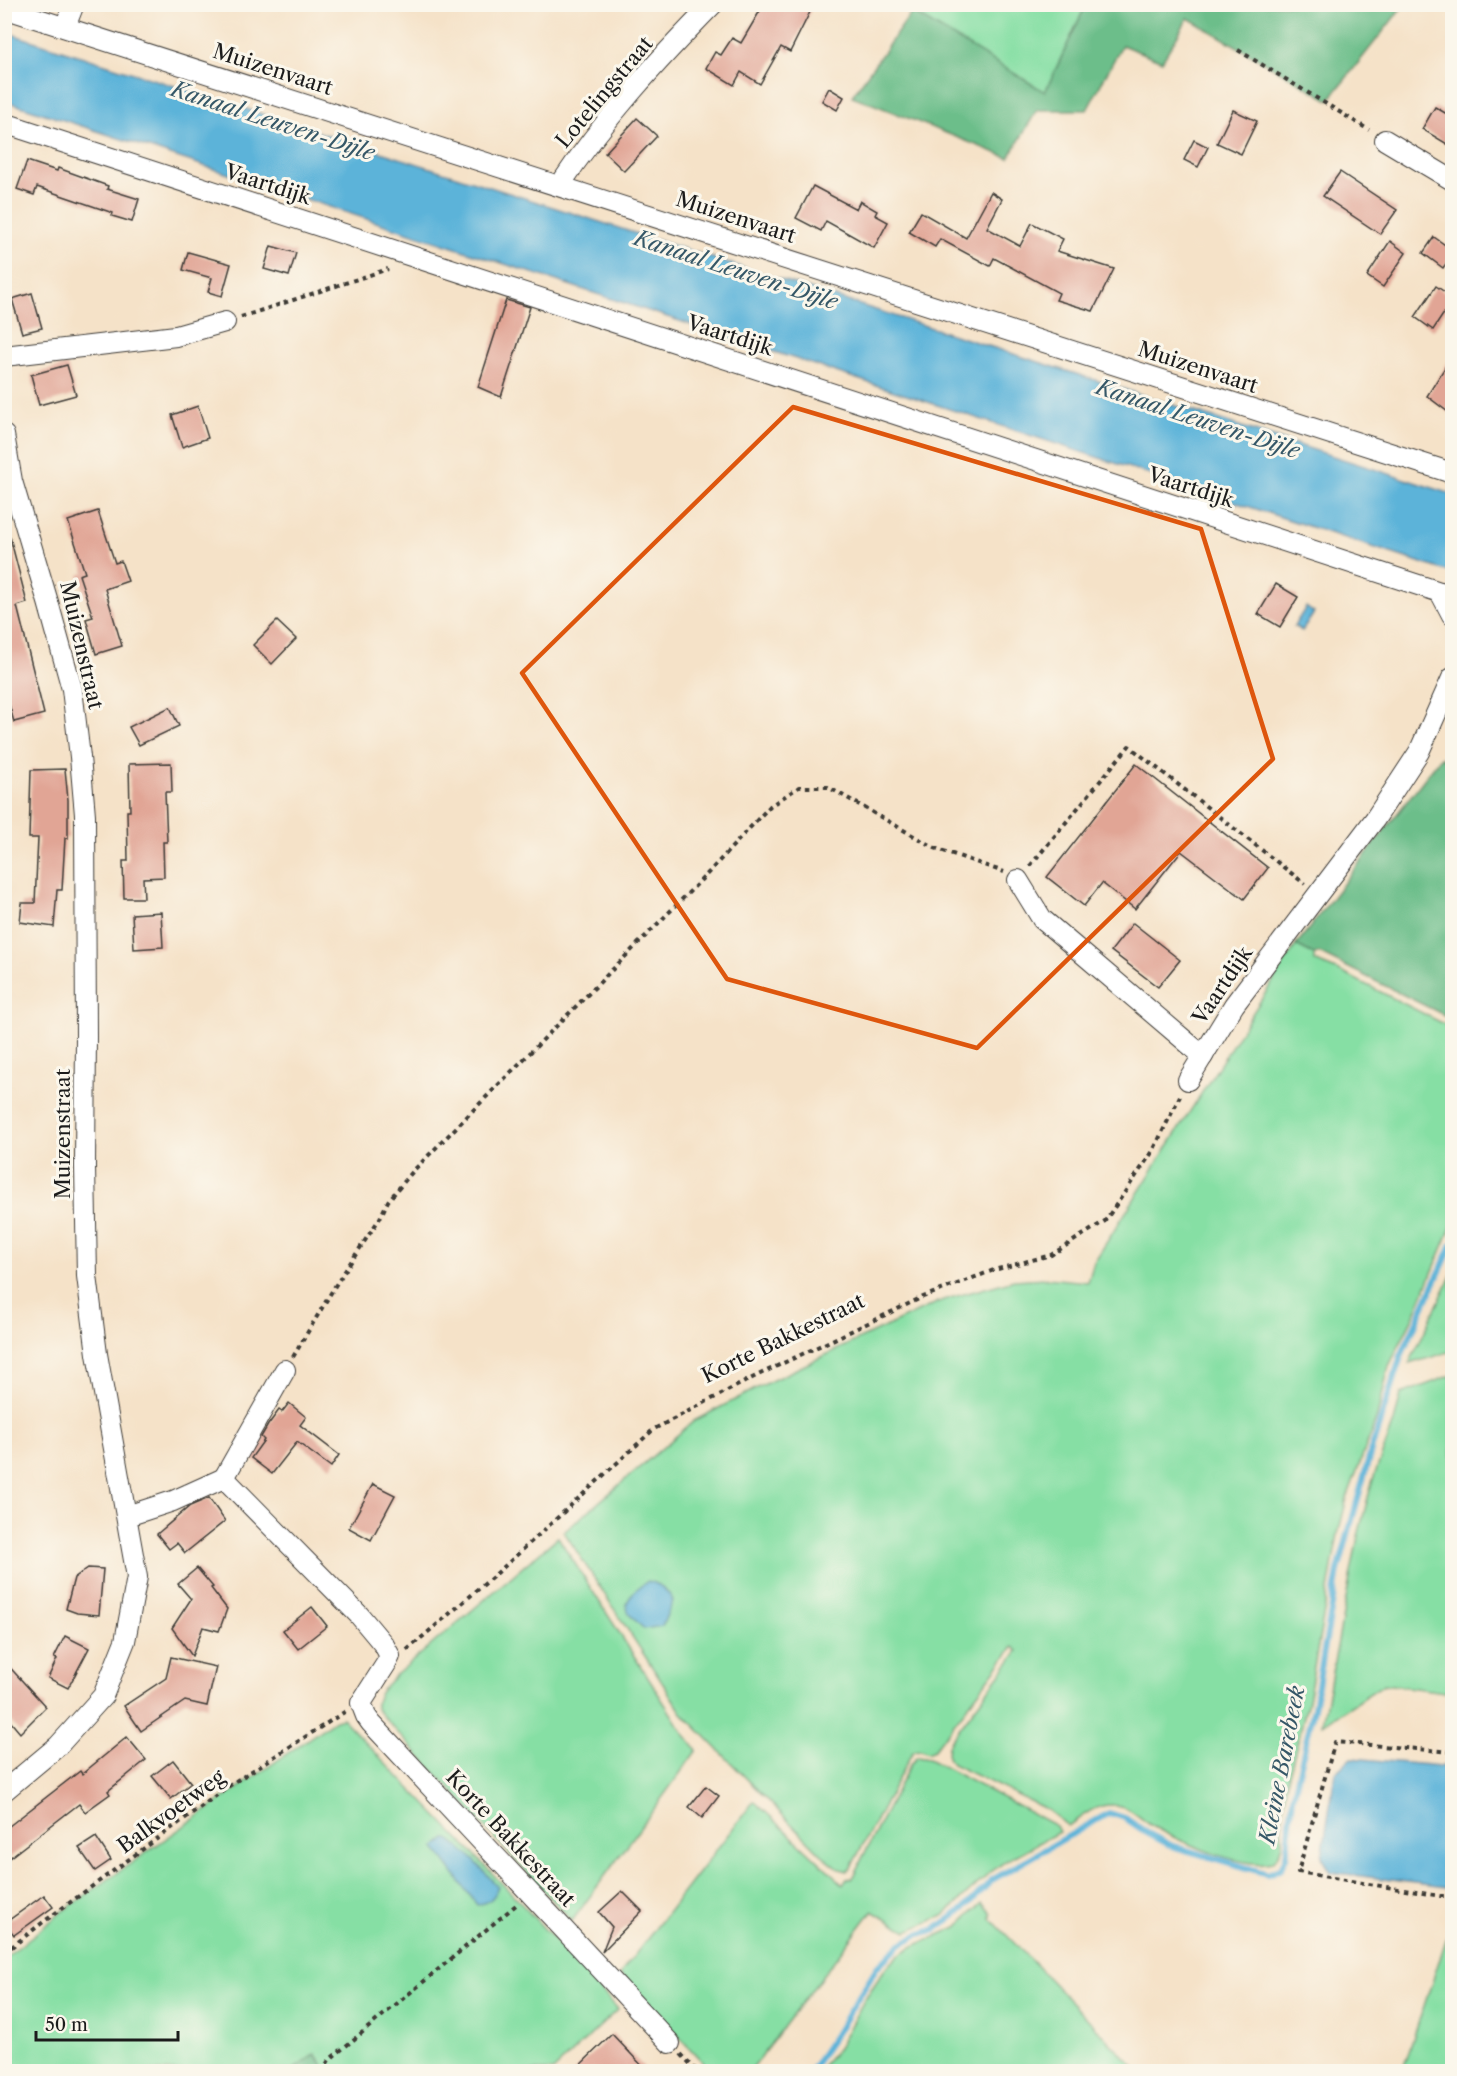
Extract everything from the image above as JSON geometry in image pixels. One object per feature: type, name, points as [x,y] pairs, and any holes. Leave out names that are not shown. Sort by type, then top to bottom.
[{"type":"street","points":[[65,27],[74,4]]},
{"type":"street","name":"Lotelingstraat","points":[[560,185],[575,162],[630,95],[713,4]]},
{"type":"street","name":"Muizenvaart","points":[[4,8],[1452,473]]},
{"type":"street","name":"Vaartdijk","points":[[4,123],[1446,594],[1452,615]]},
{"type":"street","points":[[1385,140],[1452,180]]},
{"type":"street","points":[[4,356],[176,336],[225,322]]},
{"type":"street","name":"Muizenstraat","points":[[4,435],[6,467],[72,689],[80,757],[85,816],[87,1276],[98,1354],[137,1577],[125,1641],[103,1696],[58,1746],[4,1791]]},
{"type":"street","name":"Vaartdijk","points":[[1188,1080],[1234,1005],[1375,819],[1419,752],[1452,678]]},
{"type":"street","points":[[1012,877],[1042,919],[1203,1056]]},
{"type":"street","points":[[127,1516],[173,1501],[224,1478],[285,1370]]},
{"type":"street","points":[[224,1478],[359,1615],[384,1645],[390,1656],[361,1702]]},
{"type":"street","name":"Korte Bakkestraat","points":[[361,1702],[371,1723],[670,2043]]},
{"type":"path","points":[[1238,50],[1385,140]]},
{"type":"path","points":[[225,322],[420,259]]},
{"type":"path","points":[[285,1370],[388,1202],[414,1170],[708,873],[770,806],[798,788],[828,787],[935,848],[1012,877],[1129,746],[1318,893]]},
{"type":"path","name":"Korte Bakkestraat","points":[[390,1656],[411,1648],[654,1430],[756,1376],[923,1297],[994,1270],[1051,1255],[1105,1221],[1153,1151],[1188,1080]]},
{"type":"path","name":"Balkvoetweg","points":[[4,1953],[236,1781],[361,1702]]},
{"type":"path","points":[[1452,1752],[1335,1742],[1298,1872],[1440,1896],[1452,1896]]},
{"type":"path","points":[[322,2072],[328,2060],[530,1893]]},
{"type":"highlighted area","points":[[793,407],[1201,529],[1273,759],[977,1048],[727,979],[522,673]]},
{"type":"green space","points":[[1086,4],[1404,5],[1329,100],[1188,18],[1162,61],[1122,45],[1087,110],[1037,110],[1009,158],[852,96],[912,12],[1045,92]]},
{"type":"green space","points":[[898,5],[1086,5],[1045,92]]},
{"type":"green space","points":[[1441,757],[1452,762],[1452,1019],[1319,953],[1315,955],[1296,945]]},
{"type":"green space","points":[[1296,945],[1314,954],[1314,961],[1341,972],[1452,1028],[1452,1225],[1417,1309],[1389,1366],[1377,1417],[1347,1498],[1338,1534],[1308,1701],[1286,1787],[1281,1829],[1282,1843],[1279,1854],[1273,1862],[1260,1863],[1245,1862],[1211,1853],[1152,1826],[1124,1807],[1118,1806],[1106,1805],[1094,1809],[1068,1826],[1046,1809],[952,1764],[947,1753],[950,1741],[1018,1651],[1013,1647],[934,1750],[928,1753],[921,1750],[913,1751],[850,1869],[847,1871],[840,1869],[821,1854],[682,1713],[564,1532],[694,1421],[771,1381],[943,1300],[1014,1280],[1046,1278],[1088,1282],[1094,1262]]},
{"type":"green space","points":[[1452,1274],[1452,1351],[1409,1364]]},
{"type":"green space","points":[[1452,1375],[1452,1693],[1384,1684],[1322,1725],[1358,1536],[1372,1482],[1394,1422],[1401,1394]]},
{"type":"green space","points":[[558,1537],[684,1734],[697,1750],[572,1921],[376,1709],[379,1694],[396,1675]]},
{"type":"green space","points":[[342,1718],[518,1900],[618,2009],[553,2071],[327,2071],[315,2054],[292,2071],[5,2072],[5,1958],[63,1911],[335,1720]]},
{"type":"green space","points":[[917,1757],[929,1759],[1056,1826],[1059,1832],[1006,1861],[943,1916],[907,1931],[872,1911],[750,2071],[711,2071],[620,1974],[754,1801],[843,1884],[846,1879],[852,1878],[910,1765]]},
{"type":"green space","points":[[982,1903],[991,1913],[991,1919],[1138,2071],[818,2071],[838,2048],[866,1997],[885,1969],[898,1955],[957,1927]]},
{"type":"green space","points":[[1452,1922],[1452,2071],[1406,2071],[1404,2066]]},
{"type":"green space","points":[[315,2054],[327,2071],[292,2071]]},
{"type":"water","name":"Kanaal Leuven-Dijle","points":[[5,32],[1452,494],[1452,573],[5,101]]},
{"type":"water","points":[[1306,607],[1314,613],[1302,631],[1294,626]]},
{"type":"water","points":[[648,1581],[663,1588],[673,1601],[662,1626],[644,1629],[629,1614],[626,1604],[634,1591]]},
{"type":"water","points":[[1351,1758],[1452,1767],[1452,1888],[1331,1872],[1322,1857],[1335,1773]]},
{"type":"water","points":[[449,1839],[474,1860],[498,1887],[495,1894],[485,1903],[477,1905],[435,1848]]},
{"type":"building","points":[[764,4],[814,4],[790,52],[781,47],[760,84],[741,72],[734,85],[706,68],[715,52],[721,55],[732,38],[741,43]]},
{"type":"building","points":[[829,88],[844,97],[837,110],[822,101]]},
{"type":"building","points":[[1435,107],[1452,117],[1452,147],[1422,129]]},
{"type":"building","points":[[1233,110],[1257,121],[1241,154],[1217,143]]},
{"type":"building","points":[[637,118],[657,136],[624,171],[605,153]]},
{"type":"building","points":[[1194,140],[1208,147],[1198,167],[1184,160]]},
{"type":"building","points":[[27,161],[57,171],[58,168],[108,186],[107,189],[139,199],[132,222],[112,216],[113,213],[37,187],[34,195],[17,189]]},
{"type":"building","points":[[1340,172],[1397,210],[1380,234],[1323,196]]},
{"type":"building","points":[[813,186],[856,209],[860,201],[877,211],[875,215],[888,222],[874,248],[826,221],[821,231],[796,218]]},
{"type":"building","points":[[991,192],[1002,199],[987,228],[1020,246],[1032,223],[1063,239],[1057,251],[1114,269],[1093,311],[1056,300],[1059,293],[994,258],[990,266],[940,239],[935,247],[909,232],[921,212],[966,238]]},
{"type":"building","points":[[1434,237],[1452,250],[1452,255],[1443,268],[1423,253]]},
{"type":"building","points":[[1390,241],[1406,253],[1383,287],[1367,276]]},
{"type":"building","points":[[271,246],[296,253],[289,276],[264,269]]},
{"type":"building","points":[[188,252],[231,264],[222,296],[208,292],[212,278],[183,270]]},
{"type":"building","points":[[1436,286],[1452,297],[1452,301],[1433,330],[1415,317]]},
{"type":"building","points":[[32,293],[42,328],[22,333],[12,299]]},
{"type":"building","points":[[506,300],[530,307],[501,397],[478,387]]},
{"type":"building","points":[[1452,356],[1452,415],[1427,396]]},
{"type":"building","points":[[67,365],[76,395],[39,405],[31,375]]},
{"type":"building","points":[[198,406],[208,438],[182,447],[172,415]]},
{"type":"building","points":[[98,511],[115,563],[121,561],[128,581],[105,589],[122,646],[96,654],[86,619],[93,617],[79,575],[85,573],[68,521]]},
{"type":"building","points":[[10,537],[27,603],[17,606],[44,714],[14,722],[4,686],[4,538]]},
{"type":"building","points":[[1276,584],[1298,597],[1280,627],[1258,614]]},
{"type":"building","points":[[277,621],[296,639],[272,664],[253,645]]},
{"type":"building","points":[[170,707],[179,726],[139,745],[129,727]]},
{"type":"building","points":[[171,763],[172,792],[165,792],[167,842],[163,842],[164,877],[143,878],[144,898],[124,898],[123,861],[128,861],[127,811],[130,811],[129,764]]},
{"type":"building","points":[[1136,764],[1268,868],[1244,899],[1181,851],[1135,909],[1102,883],[1084,906],[1047,877]]},
{"type":"building","points":[[65,769],[68,838],[65,838],[62,890],[57,890],[54,927],[20,922],[22,903],[35,903],[38,838],[29,838],[31,770]]},
{"type":"building","points":[[161,912],[163,947],[134,949],[132,914]]},
{"type":"building","points":[[1133,923],[1180,960],[1158,987],[1111,951]]},
{"type":"building","points":[[289,1403],[306,1417],[300,1425],[339,1455],[331,1467],[297,1442],[272,1474],[251,1458],[264,1440],[261,1437],[268,1425],[279,1410],[282,1412]]},
{"type":"building","points":[[373,1484],[395,1495],[371,1540],[349,1528]]},
{"type":"building","points":[[209,1498],[225,1521],[185,1553],[177,1543],[169,1549],[157,1534],[190,1506]]},
{"type":"building","points":[[88,1568],[103,1569],[99,1615],[77,1613],[66,1609],[74,1578]]},
{"type":"building","points":[[197,1568],[227,1609],[219,1631],[203,1627],[192,1656],[172,1628],[191,1599],[178,1584]]},
{"type":"building","points":[[312,1607],[327,1626],[298,1649],[283,1630]]},
{"type":"building","points":[[65,1636],[89,1648],[68,1688],[48,1678],[57,1659],[54,1658]]},
{"type":"building","points":[[171,1657],[216,1667],[207,1706],[185,1701],[141,1731],[124,1706],[166,1678]]},
{"type":"building","points":[[4,1661],[46,1707],[20,1733],[4,1714]]},
{"type":"building","points":[[127,1737],[146,1760],[108,1791],[110,1794],[85,1812],[79,1804],[4,1862],[4,1830],[80,1771],[82,1774]]},
{"type":"building","points":[[173,1760],[191,1783],[171,1799],[152,1776]]},
{"type":"building","points":[[706,1786],[719,1796],[702,1818],[689,1807]]},
{"type":"building","points":[[96,1837],[111,1860],[95,1871],[79,1848]]},
{"type":"building","points":[[622,1891],[642,1911],[602,1952],[612,1927],[599,1912]]},
{"type":"building","points":[[44,1895],[53,1907],[14,1935],[5,1923]]},
{"type":"building","points":[[612,2034],[648,2072],[573,2072]]},
{"type":"waterway","name":"Kleine Barebeek","points":[[810,2072],[877,1967],[899,1945],[917,1935],[936,1929],[965,1908],[992,1880],[1109,1813],[1125,1818],[1172,1846],[1268,1874],[1281,1868],[1286,1857],[1293,1798],[1314,1708],[1338,1571],[1372,1447],[1401,1356],[1452,1245]]}]
